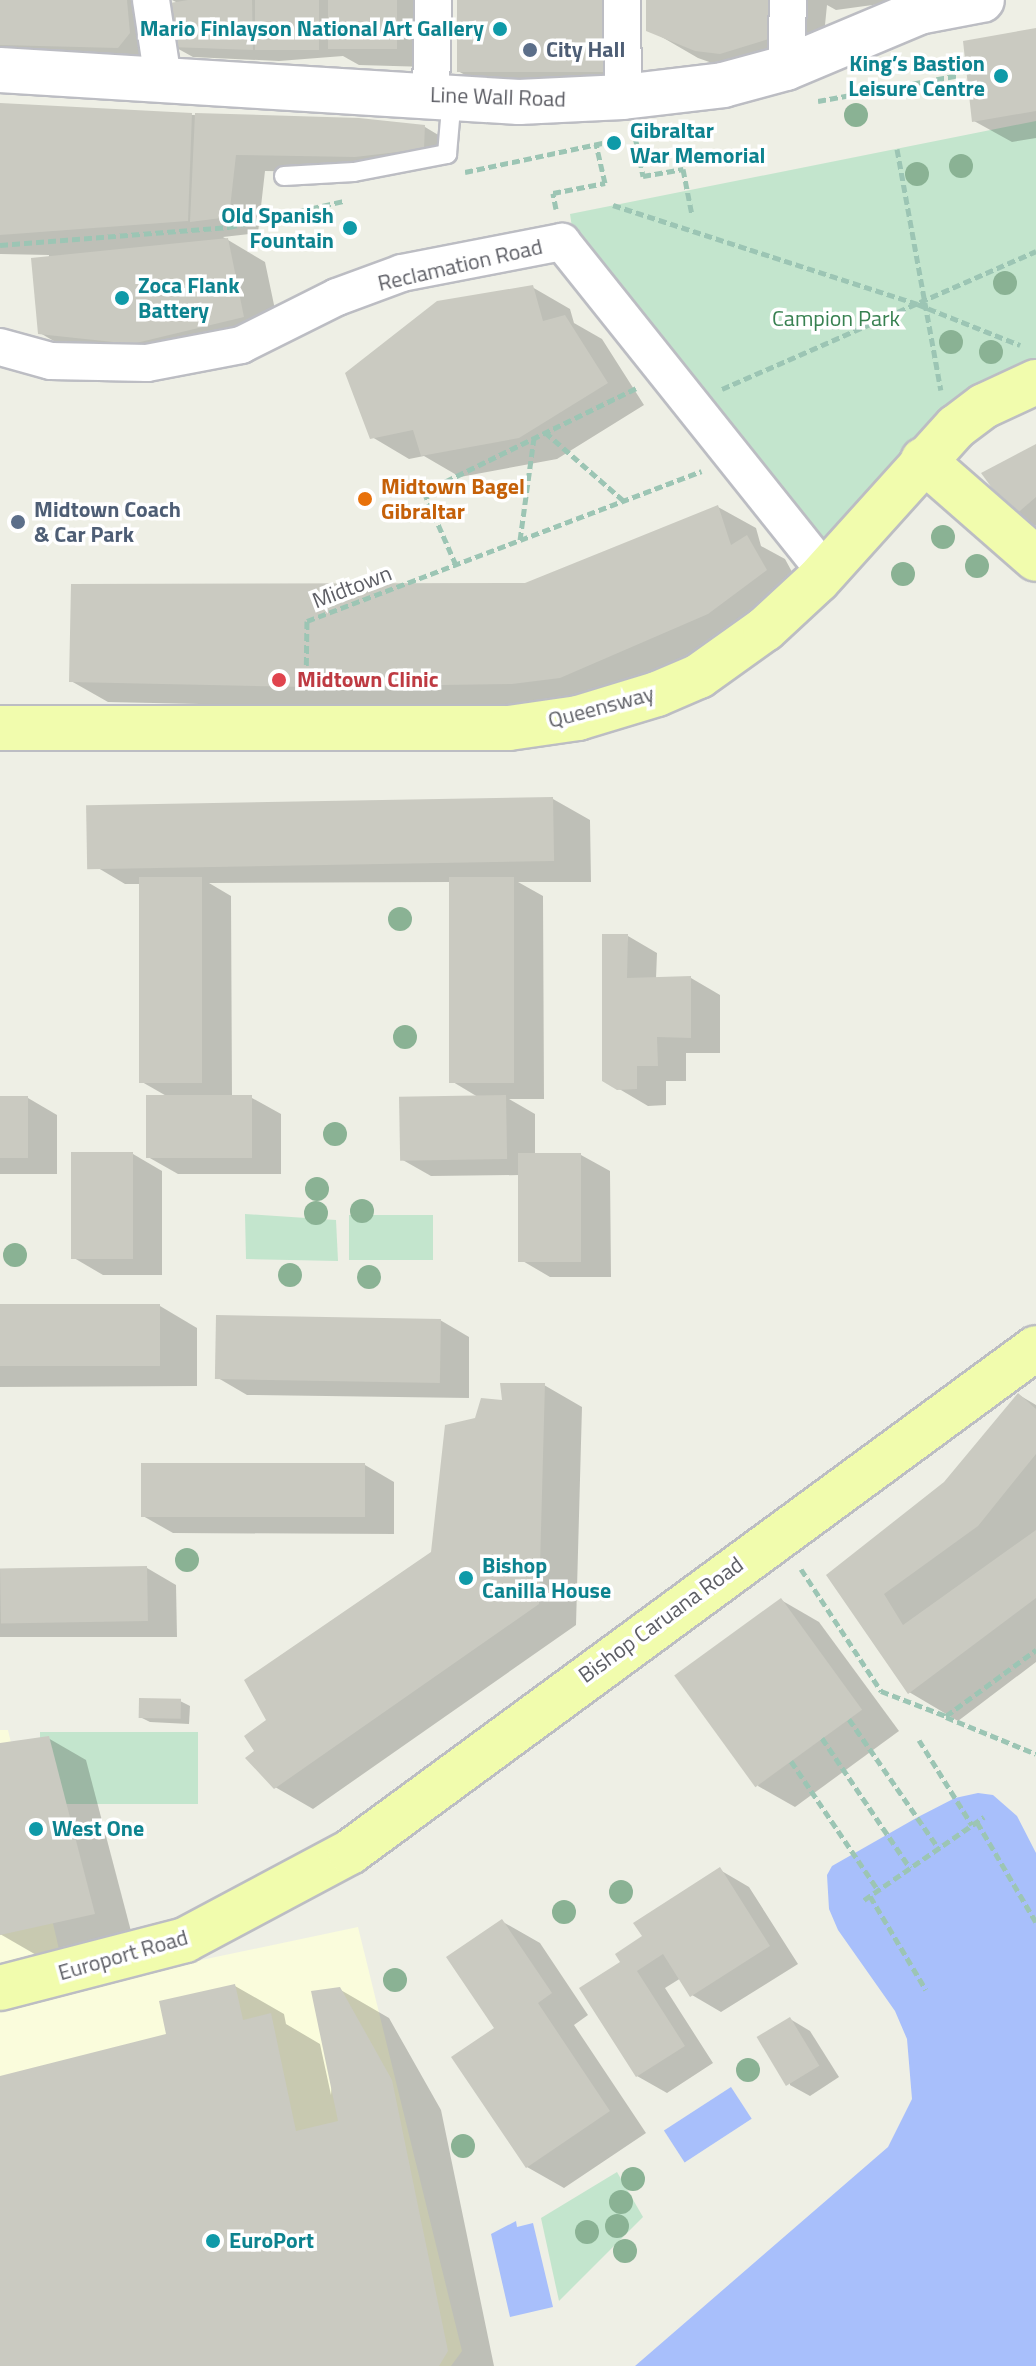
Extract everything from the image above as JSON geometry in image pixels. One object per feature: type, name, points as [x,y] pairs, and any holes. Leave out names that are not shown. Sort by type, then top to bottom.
[{"type":"main road","name":"Queensway","points":[[0,728],[509,728],[573,719],[699,676],[765,629],[825,572],[936,447],[1029,364]]},
{"type":"main road","points":[[936,447],[1036,559]]},
{"type":"main road","name":"Bishop Caruana Road","points":[[285,1890],[350,1852],[1036,1348]]},
{"type":"main road","name":"Europort Road","points":[[0,1988],[185,1940],[285,1890]]},
{"type":"street","points":[[151,0],[163,79]]},
{"type":"street","points":[[433,0],[442,96]]},
{"type":"street","points":[[622,0],[629,117]]},
{"type":"street","points":[[786,68],[788,0]]},
{"type":"street","name":"Line Wall Road","points":[[0,70],[442,96],[519,102],[629,117],[723,85],[786,68],[919,12],[982,0]]},
{"type":"street","name":"Reclamation Road","points":[[0,347],[51,361],[147,363],[241,345],[337,297],[402,273],[562,242],[732,460],[825,572]]},
{"type":"lane","points":[[284,176],[354,172],[447,154],[442,96]]},
{"type":"path","points":[[629,117],[643,176],[683,169],[692,215]]},
{"type":"path","points":[[562,242],[553,193],[605,183],[596,144]]},
{"type":"path","points":[[897,149],[936,447]]},
{"type":"path","points":[[613,205],[917,304],[1029,364]]},
{"type":"path","points":[[0,245],[229,227],[328,208]]},
{"type":"path","points":[[688,404],[1036,251]]},
{"type":"path","points":[[456,565],[424,492],[665,374]]},
{"type":"path","points":[[545,432],[624,501]]},
{"type":"path","points":[[520,540],[534,438]]},
{"type":"path","name":"Midtown","points":[[306,701],[307,621],[732,460]]},
{"type":"path","points":[[778,1535],[881,1691],[1036,1754]]},
{"type":"path","points":[[946,1716],[1036,1650]]},
{"type":"path","points":[[849,1719],[939,1849]]},
{"type":"path","points":[[822,1738],[910,1868]]},
{"type":"path","points":[[919,1740],[1036,1922]]},
{"type":"path","points":[[791,1761],[878,1890]]},
{"type":"path","points":[[926,1990],[867,1898],[984,1817]]},
{"type":"shaded area","name":"EuroPort","points":[[0,1730],[8,1730],[68,1988],[358,1927],[462,2351],[451,2366],[0,2366]]},
{"type":"green space","name":"Campion Park","points":[[1036,121],[1036,358],[990,383],[826,553],[574,241],[570,214]]},
{"type":"green space","points":[[245,1214],[336,1220],[338,1261],[246,1259]]},
{"type":"green space","points":[[349,1215],[433,1215],[433,1260],[349,1260]]},
{"type":"green space","points":[[40,1732],[198,1732],[198,1804],[40,1804]]},
{"type":"green space","points":[[617,2172],[643,2217],[559,2301],[541,2218]]},
{"type":"water","points":[[978,1793],[993,1795],[1017,1816],[1036,1853],[1036,2366],[635,2366],[888,2147],[912,2099],[907,2039],[895,2011],[838,1930],[829,1909],[827,1875],[832,1866],[918,1817],[955,1798]]},
{"type":"water","points":[[731,2087],[752,2119],[685,2162],[664,2131]]},
{"type":"water","points":[[516,2221],[517,2227],[533,2223],[553,2307],[510,2317],[491,2234]]},
{"type":"building","points":[[0,0],[127,0],[130,33],[118,48],[0,45]]},
{"type":"building","points":[[252,0],[253,50],[171,47],[170,3]]},
{"type":"building","points":[[255,0],[319,0],[319,50],[255,50]]},
{"type":"building","points":[[328,0],[397,0],[397,49],[328,49]]},
{"type":"building","name":"City Hall","points":[[457,0],[603,0],[603,72],[457,72]]},
{"type":"building","points":[[646,0],[775,0],[772,38],[720,54],[695,51],[646,31]]},
{"type":"building","name":"King’s Bastion Leisure Centre","points":[[1036,28],[1036,111],[972,122],[963,41]]},
{"type":"building","points":[[0,103],[192,113],[188,221],[0,235]]},
{"type":"building","points":[[195,113],[359,118],[425,125],[424,149],[355,157],[236,155],[229,217],[190,222]]},
{"type":"building","points":[[228,238],[244,317],[132,344],[38,334],[31,258]]},
{"type":"building","points":[[533,285],[543,321],[565,315],[608,383],[519,438],[421,456],[413,430],[370,439],[345,373],[437,301]]},
{"type":"building","points":[[1036,444],[1036,497],[1013,517],[981,473]]},
{"type":"building","points":[[718,505],[731,545],[747,535],[767,570],[708,614],[560,678],[512,684],[306,687],[69,682],[71,584],[525,583]]},
{"type":"building","points":[[553,797],[554,861],[87,869],[86,805]]},
{"type":"building","points":[[139,877],[202,877],[202,1083],[139,1083]]},
{"type":"building","points":[[449,877],[514,877],[514,1083],[449,1083]]},
{"type":"building","points":[[602,934],[628,934],[627,978],[691,976],[691,1038],[657,1037],[658,1066],[637,1066],[637,1089],[617,1090],[602,1081]]},
{"type":"building","points":[[146,1095],[252,1095],[252,1158],[146,1158]]},
{"type":"building","points":[[506,1095],[507,1159],[400,1161],[399,1097]]},
{"type":"building","points":[[0,1096],[28,1096],[28,1158],[0,1158]]},
{"type":"building","points":[[71,1152],[133,1152],[133,1259],[71,1259]]},
{"type":"building","points":[[518,1153],[581,1153],[581,1262],[518,1262]]},
{"type":"building","points":[[0,1304],[160,1304],[160,1366],[0,1366]]},
{"type":"building","points":[[216,1315],[441,1319],[440,1383],[215,1379]]},
{"type":"building","name":"Bishop Canilla House","points":[[500,1383],[545,1383],[539,1604],[274,1789],[245,1758],[254,1751],[244,1736],[266,1720],[244,1680],[431,1552],[445,1425],[475,1418],[481,1398],[502,1400]]},
{"type":"building","points":[[1018,1393],[1036,1409],[1036,1454],[978,1526],[884,1594],[903,1625],[1036,1530],[1036,1598],[908,1694],[826,1575],[944,1482]]},
{"type":"building","points":[[141,1463],[365,1463],[365,1517],[141,1517]]},
{"type":"building","points":[[147,1566],[148,1621],[1,1624],[0,1569]]},
{"type":"building","points":[[781,1598],[862,1710],[755,1787],[674,1676]]},
{"type":"building","points":[[139,1698],[181,1699],[181,1719],[139,1718]]},
{"type":"building","name":"West One","points":[[49,1736],[95,1914],[0,1935],[0,1743]]},
{"type":"building","points":[[720,1867],[770,1946],[690,1997],[663,1954],[637,1971],[685,2046],[636,2077],[579,1988],[620,1962],[615,1954],[642,1936],[633,1923]]},
{"type":"building","points":[[502,1919],[552,1993],[538,2003],[610,2111],[526,2168],[451,2057],[494,2028],[446,1957]]},
{"type":"building","name":"EuroPort","points":[[235,1984],[243,2020],[271,2013],[296,2131],[338,2121],[311,1991],[340,1987],[392,2080],[448,2351],[439,2366],[0,2366],[0,2076],[166,2034],[159,2001]]},
{"type":"building","points":[[790,2017],[819,2066],[786,2086],[757,2037]]},
{"type":"place","name":"Mario Finlayson National Art Gallery","points":[[500,29]]},
{"type":"place","name":"City Hall","points":[[530,50]]},
{"type":"place","name":"King’s Bastion Leisure Centre","points":[[1001,76]]},
{"type":"place","name":"Gibraltar War Memorial","points":[[614,143]]},
{"type":"place","name":"Old Spanish Fountain","points":[[350,228]]},
{"type":"place","name":"Zoca Flank Battery","points":[[122,298]]},
{"type":"place","name":"Midtown Bagel Gibraltar","points":[[365,499]]},
{"type":"place","name":"Midtown Coach & Car Park","points":[[18,522]]},
{"type":"place","name":"Midtown Clinic","points":[[279,680]]},
{"type":"place","name":"Bishop Canilla House","points":[[466,1578]]},
{"type":"place","name":"West One","points":[[36,1829]]},
{"type":"place","name":"EuroPort","points":[[213,2241]]}]
